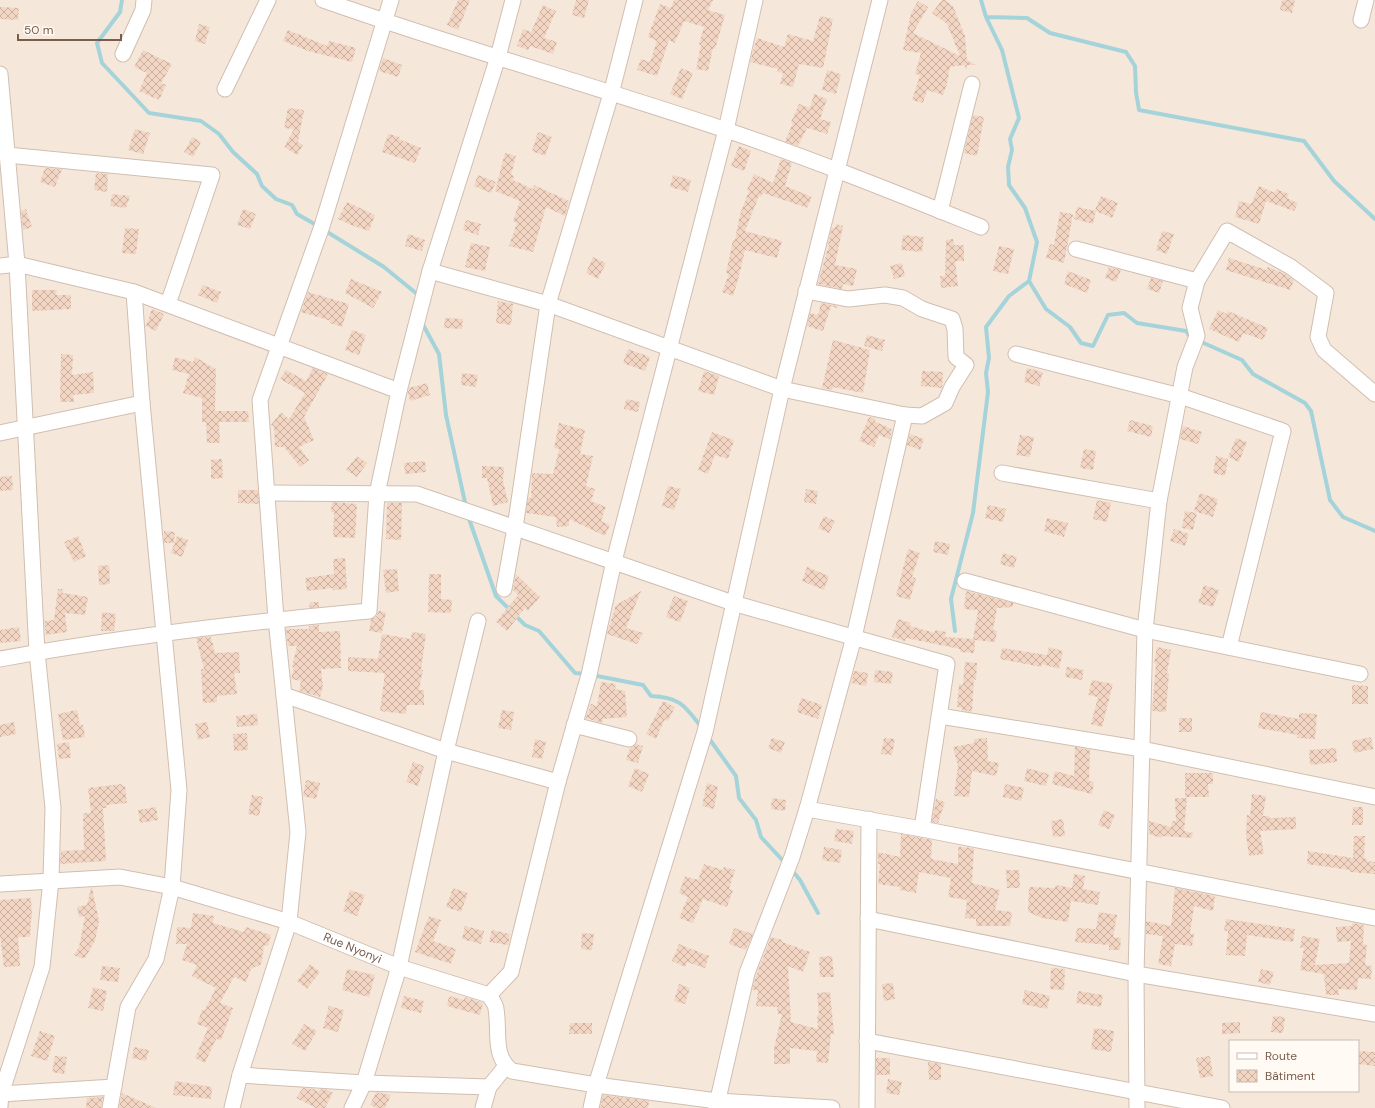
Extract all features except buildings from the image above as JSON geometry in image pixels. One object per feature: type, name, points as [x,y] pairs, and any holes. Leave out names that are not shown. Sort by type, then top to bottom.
[{"type":"street","points":[[123,54],[143,10],[144,0]]},
{"type":"street","points":[[226,89],[268,0]]},
{"type":"street","points":[[323,0],[385,22],[726,130],[836,170],[980,227]]},
{"type":"street","points":[[232,1108],[240,1075],[289,922],[298,832],[276,619],[268,493],[260,400],[321,229],[391,0]]},
{"type":"street","points":[[0,659],[37,652],[276,619],[370,611],[378,494],[399,391],[430,271],[498,57],[513,0]]},
{"type":"street","points":[[504,589],[515,528],[548,304],[611,94],[635,0]]},
{"type":"street","points":[[755,0],[726,130],[614,561],[589,675],[558,782],[511,972],[489,995],[496,1008],[498,1050],[506,1066],[512,1071],[716,1105],[832,1108]]},
{"type":"street","points":[[591,1108],[596,1085],[705,732],[782,389],[880,0]]},
{"type":"street","points":[[1361,20],[1366,0]]},
{"type":"street","points":[[0,74],[17,264],[37,652],[53,808],[51,880],[42,967],[0,1098],[114,1087]]},
{"type":"street","points":[[940,211],[972,84]]},
{"type":"street","points":[[7,155],[212,174],[168,304]]},
{"type":"street","points":[[1137,1108],[1136,974],[1145,630],[1159,501],[1185,367],[1196,340],[1190,308],[1197,280],[1227,231],[1291,267],[1326,293],[1318,337],[1324,350],[1375,394]]},
{"type":"street","points":[[1076,249],[1197,280]]},
{"type":"street","points":[[0,266],[17,264],[134,292],[280,345],[399,391]]},
{"type":"street","points":[[430,271],[548,304],[782,389],[905,415],[922,416],[946,403],[952,387],[966,365],[956,357],[955,329],[952,319],[922,309],[903,298],[885,295],[848,299],[806,291]]},
{"type":"street","points":[[110,1108],[128,1007],[156,959],[172,887],[179,790],[142,403],[134,292]]},
{"type":"street","points":[[1016,354],[1180,396],[1283,431],[1229,647]]},
{"type":"street","points":[[0,433],[142,403]]},
{"type":"street","points":[[716,1105],[747,973],[790,864],[807,809],[854,637],[905,415]]},
{"type":"street","points":[[1002,473],[1159,501]]},
{"type":"street","points":[[268,493],[417,494],[733,603],[947,664],[922,829]]},
{"type":"street","points":[[965,581],[1145,630],[1360,674]]},
{"type":"street","points":[[352,1108],[364,1083],[400,967],[446,751],[478,621]]},
{"type":"street","points":[[284,695],[446,751],[558,782]]},
{"type":"street","points":[[940,716],[1142,749],[1375,797]]},
{"type":"street","points":[[574,726],[629,739]]},
{"type":"street","points":[[807,809],[922,829],[1375,918]]},
{"type":"street","points":[[866,1108],[869,819]]},
{"type":"street","name":"Rue Nyonyi","points":[[0,884],[120,877],[172,887],[289,922],[400,967],[489,995]]},
{"type":"street","points":[[868,919],[1136,974],[1375,1014]]},
{"type":"street","points":[[867,1040],[1222,1108]]},
{"type":"street","points":[[483,1108],[489,1087],[506,1066]]},
{"type":"street","points":[[240,1075],[364,1083],[489,1087]]},
{"type":"shaded area","points":[[0,0],[1375,0],[1375,1108],[0,1108]]},
{"type":"waterway","points":[[122,0],[120,12],[97,43],[102,63],[149,113],[201,121],[219,134],[233,152],[257,174],[262,186],[276,199],[292,205],[297,214],[318,226]]},
{"type":"waterway","points":[[981,0],[986,17],[1002,50],[1019,118],[1010,139],[1012,150],[1008,167],[1009,185],[1025,208],[1037,242],[1029,281],[1046,309],[1070,327],[1081,343],[1093,346],[1108,315],[1124,313],[1137,323],[1186,331],[1190,337],[1242,360],[1253,374],[1305,403],[1311,411],[1330,500],[1343,517],[1375,531]]},
{"type":"waterway","points":[[986,17],[1027,18],[1050,33],[1126,52],[1135,66],[1136,92],[1139,110],[1304,141],[1334,181],[1375,219]]},
{"type":"waterway","points":[[324,230],[384,267],[417,294],[417,298]]},
{"type":"waterway","points":[[955,631],[951,599],[973,513],[988,392],[986,373],[989,358],[986,327],[1009,296],[1029,281]]},
{"type":"waterway","points":[[421,321],[439,354],[446,415],[466,507]]},
{"type":"waterway","points":[[468,516],[496,596],[525,625],[539,631],[575,673],[586,674]]},
{"type":"waterway","points":[[592,675],[643,685],[651,696],[669,698],[681,704],[702,728]]},
{"type":"waterway","points":[[708,737],[736,776],[739,798],[756,820],[761,837],[786,864]]},
{"type":"waterway","points":[[791,869],[800,880],[818,913]]}]
